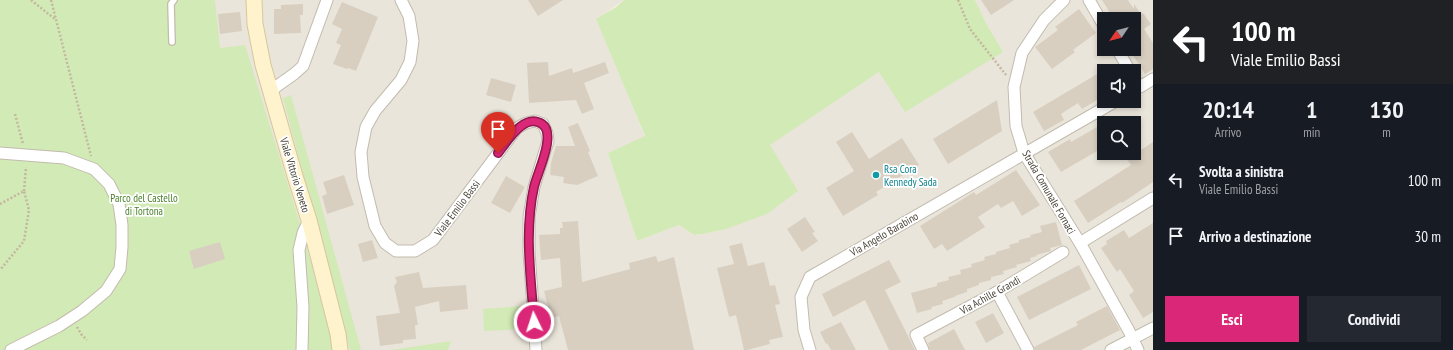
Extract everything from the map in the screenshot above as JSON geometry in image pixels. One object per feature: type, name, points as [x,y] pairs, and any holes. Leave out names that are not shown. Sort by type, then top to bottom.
[{"type":"street","name":"Viale Vittorio Veneto","points":[[254,0],[255,24],[270,91],[309,220],[338,334],[340,350]]},
{"type":"street","points":[[270,91],[303,66],[327,0]]},
{"type":"street","name":"Viale Emilio Bassi","points":[[402,0],[409,16],[413,41],[410,62],[401,80],[375,111],[366,127],[361,152],[363,177],[375,226],[385,242],[396,251],[415,251],[433,240],[517,128],[526,123],[535,121],[543,124],[547,133],[548,142],[534,186],[529,217],[529,252],[536,350]]},
{"type":"street","name":"Strada Comunale Fornaci","points":[[1064,0],[1044,20],[1022,53],[1014,87],[1016,126],[1024,152],[1080,244],[1138,350]]},
{"type":"street","points":[[1089,0],[1097,14]]},
{"type":"street","points":[[1141,83],[1153,79]]},
{"type":"street","name":"Via Angelo Barabino","points":[[810,350],[804,330],[801,297],[810,277],[1024,152],[1103,108]]},
{"type":"street","points":[[0,154],[64,158],[94,169],[109,184],[119,204],[122,225],[120,269],[106,291],[82,311],[59,326],[11,350]]},
{"type":"street","points":[[1080,244],[1153,198]]},
{"type":"street","points":[[302,350],[303,307],[300,250],[303,233],[309,220]]},
{"type":"street","name":"Via Achille Grandi","points":[[923,350],[916,335],[997,292],[1062,252]]},
{"type":"street","points":[[997,292],[1028,350]]},
{"type":"street","points":[[1111,350],[1153,328]]},
{"type":"lane","points":[[172,42],[172,4],[174,0]]},
{"type":"path","points":[[31,0],[56,19]]},
{"type":"path","points":[[50,0],[94,169]]},
{"type":"path","points":[[958,0],[970,29],[1014,87]]},
{"type":"path","points":[[0,270],[24,241],[29,210],[24,191],[26,155],[15,114]]},
{"type":"path","points":[[0,204],[24,191]]},
{"type":"path","points":[[72,317],[80,334],[87,340]]},
{"type":"shaded area","points":[[0,0],[624,0],[597,19],[645,137],[608,153],[637,241],[679,225],[694,235],[726,229],[798,191],[769,145],[879,72],[1002,52],[975,0],[1153,0],[1153,350],[0,350]]},
{"type":"green space","name":"Parco del Castello di Tortona","points":[[0,0],[215,0],[220,48],[245,45],[305,240],[334,350],[0,350]]},
{"type":"green space","points":[[624,0],[975,0],[987,25],[1003,52],[905,112],[879,72],[770,145],[798,191],[767,214],[726,229],[703,234],[694,235],[679,225],[637,241],[608,153],[645,136],[596,19],[616,7]]},
{"type":"green space","points":[[291,95],[361,350],[350,350],[283,98]]},
{"type":"green space","points":[[522,306],[523,329],[484,331],[483,309]]},
{"type":"green space","points":[[451,341],[448,350],[391,350]]},
{"type":"building","points":[[528,0],[563,0],[538,16]]},
{"type":"building","points":[[981,0],[1014,0],[991,15]]},
{"type":"building","points":[[1102,0],[1128,0],[1134,9],[1134,4],[1140,12],[1110,12]]},
{"type":"building","points":[[342,2],[378,17],[356,71],[333,64],[341,45],[336,43],[342,29],[332,24]]},
{"type":"building","points":[[303,4],[303,15],[300,15],[301,33],[274,34],[274,9],[281,9],[281,5]]},
{"type":"building","points":[[1079,9],[1096,33],[1073,50],[1075,52],[1052,69],[1035,47],[1058,30],[1055,27]]},
{"type":"building","points":[[240,12],[242,31],[220,34],[218,14]]},
{"type":"building","points":[[1143,13],[1151,24],[1144,29],[1153,43],[1153,69],[1145,74],[1141,68],[1141,64],[1139,64],[1134,56],[1141,56],[1141,14]]},
{"type":"building","points":[[548,62],[549,76],[572,68],[573,73],[605,62],[609,73],[584,83],[594,109],[582,114],[576,100],[529,103],[527,63]]},
{"type":"building","points":[[1097,74],[1097,100],[1082,109],[1078,103],[1061,114],[1064,120],[1044,131],[1033,112]]},
{"type":"building","points":[[491,78],[516,85],[511,102],[486,95]]},
{"type":"building","points":[[997,100],[1002,131],[948,164],[933,139]]},
{"type":"building","points":[[578,123],[590,151],[588,152],[598,176],[577,185],[563,183],[564,177],[550,175],[551,163],[556,146],[575,146],[568,127]]},
{"type":"building","points":[[1097,127],[1097,151],[1061,172],[1048,152],[1070,139],[1071,142]]},
{"type":"building","name":"Rsa Cora Kennedy Sada","points":[[852,132],[869,159],[902,138],[919,165],[876,192],[878,195],[843,216],[826,188],[854,171],[836,142]]},
{"type":"building","points":[[1153,142],[1153,182],[1122,203],[1121,202],[1088,223],[1074,201],[1131,165],[1128,160],[1141,160],[1141,150]]},
{"type":"building","points":[[1016,170],[1040,205],[1022,216],[1013,201],[1001,208],[998,204],[978,217],[985,227],[947,251],[942,244],[934,249],[920,226],[974,192],[976,195]]},
{"type":"building","points":[[344,175],[354,205],[327,214],[322,196],[327,194],[323,182]]},
{"type":"building","points":[[506,176],[525,187],[510,213],[491,203]]},
{"type":"building","points":[[805,217],[815,232],[812,233],[818,241],[802,252],[787,229]]},
{"type":"building","points":[[578,221],[582,282],[630,269],[629,263],[656,256],[658,262],[674,257],[694,350],[568,350],[559,316],[551,318],[544,291],[562,287],[560,258],[541,260],[539,235],[560,234],[560,228],[563,228],[562,222]]},
{"type":"building","points":[[1056,222],[1062,245],[1050,248],[1051,251],[1030,258],[1031,261],[1016,265],[1017,267],[1003,271],[1004,274],[991,277],[991,280],[979,283],[979,285],[967,289],[967,292],[942,301],[943,304],[917,313],[911,293],[937,286],[937,283],[949,280],[948,277],[961,274],[960,270],[972,267],[971,264],[985,260],[984,257],[1010,248],[1009,245],[1019,242],[1019,240],[1042,232],[1040,226]]},
{"type":"building","points":[[1153,223],[1153,312],[1143,318],[1129,295],[1134,291],[1120,269],[1117,272],[1101,248],[1107,244],[1106,241],[1124,230],[1129,238]]},
{"type":"building","points":[[372,240],[378,258],[363,262],[358,244]]},
{"type":"building","points":[[220,242],[225,259],[194,269],[189,251]]},
{"type":"building","points":[[742,243],[748,266],[764,262],[770,286],[775,285],[780,304],[775,305],[783,337],[769,340],[770,344],[747,350],[744,350],[736,315],[729,317],[717,268],[734,264],[729,246]]},
{"type":"building","points":[[889,260],[901,282],[885,290],[915,350],[889,350],[865,300],[833,317],[822,294]]},
{"type":"building","points":[[1079,265],[1091,289],[1029,320],[1017,297]]},
{"type":"building","points":[[419,272],[423,288],[466,285],[468,309],[440,312],[439,301],[415,307],[418,325],[415,325],[416,339],[403,340],[403,343],[380,346],[376,316],[400,313],[394,286],[397,282],[395,277]]},
{"type":"building","points":[[1107,306],[1120,330],[1081,350],[1035,350],[1034,347],[1078,325],[1076,322]]},
{"type":"building","points":[[993,313],[1004,333],[986,343],[975,322]]},
{"type":"building","points":[[841,322],[856,350],[831,350],[827,343],[826,344],[820,332]]},
{"type":"building","points":[[954,329],[965,350],[930,350],[928,343]]},
{"type":"place","name":"Rsa Cora Kennedy Sada","points":[[876,175]]},
{"type":"route","points":[[498,153],[517,128],[526,123],[535,121],[543,124],[547,133],[548,142],[534,186],[529,217],[529,252],[534,322]]}]
